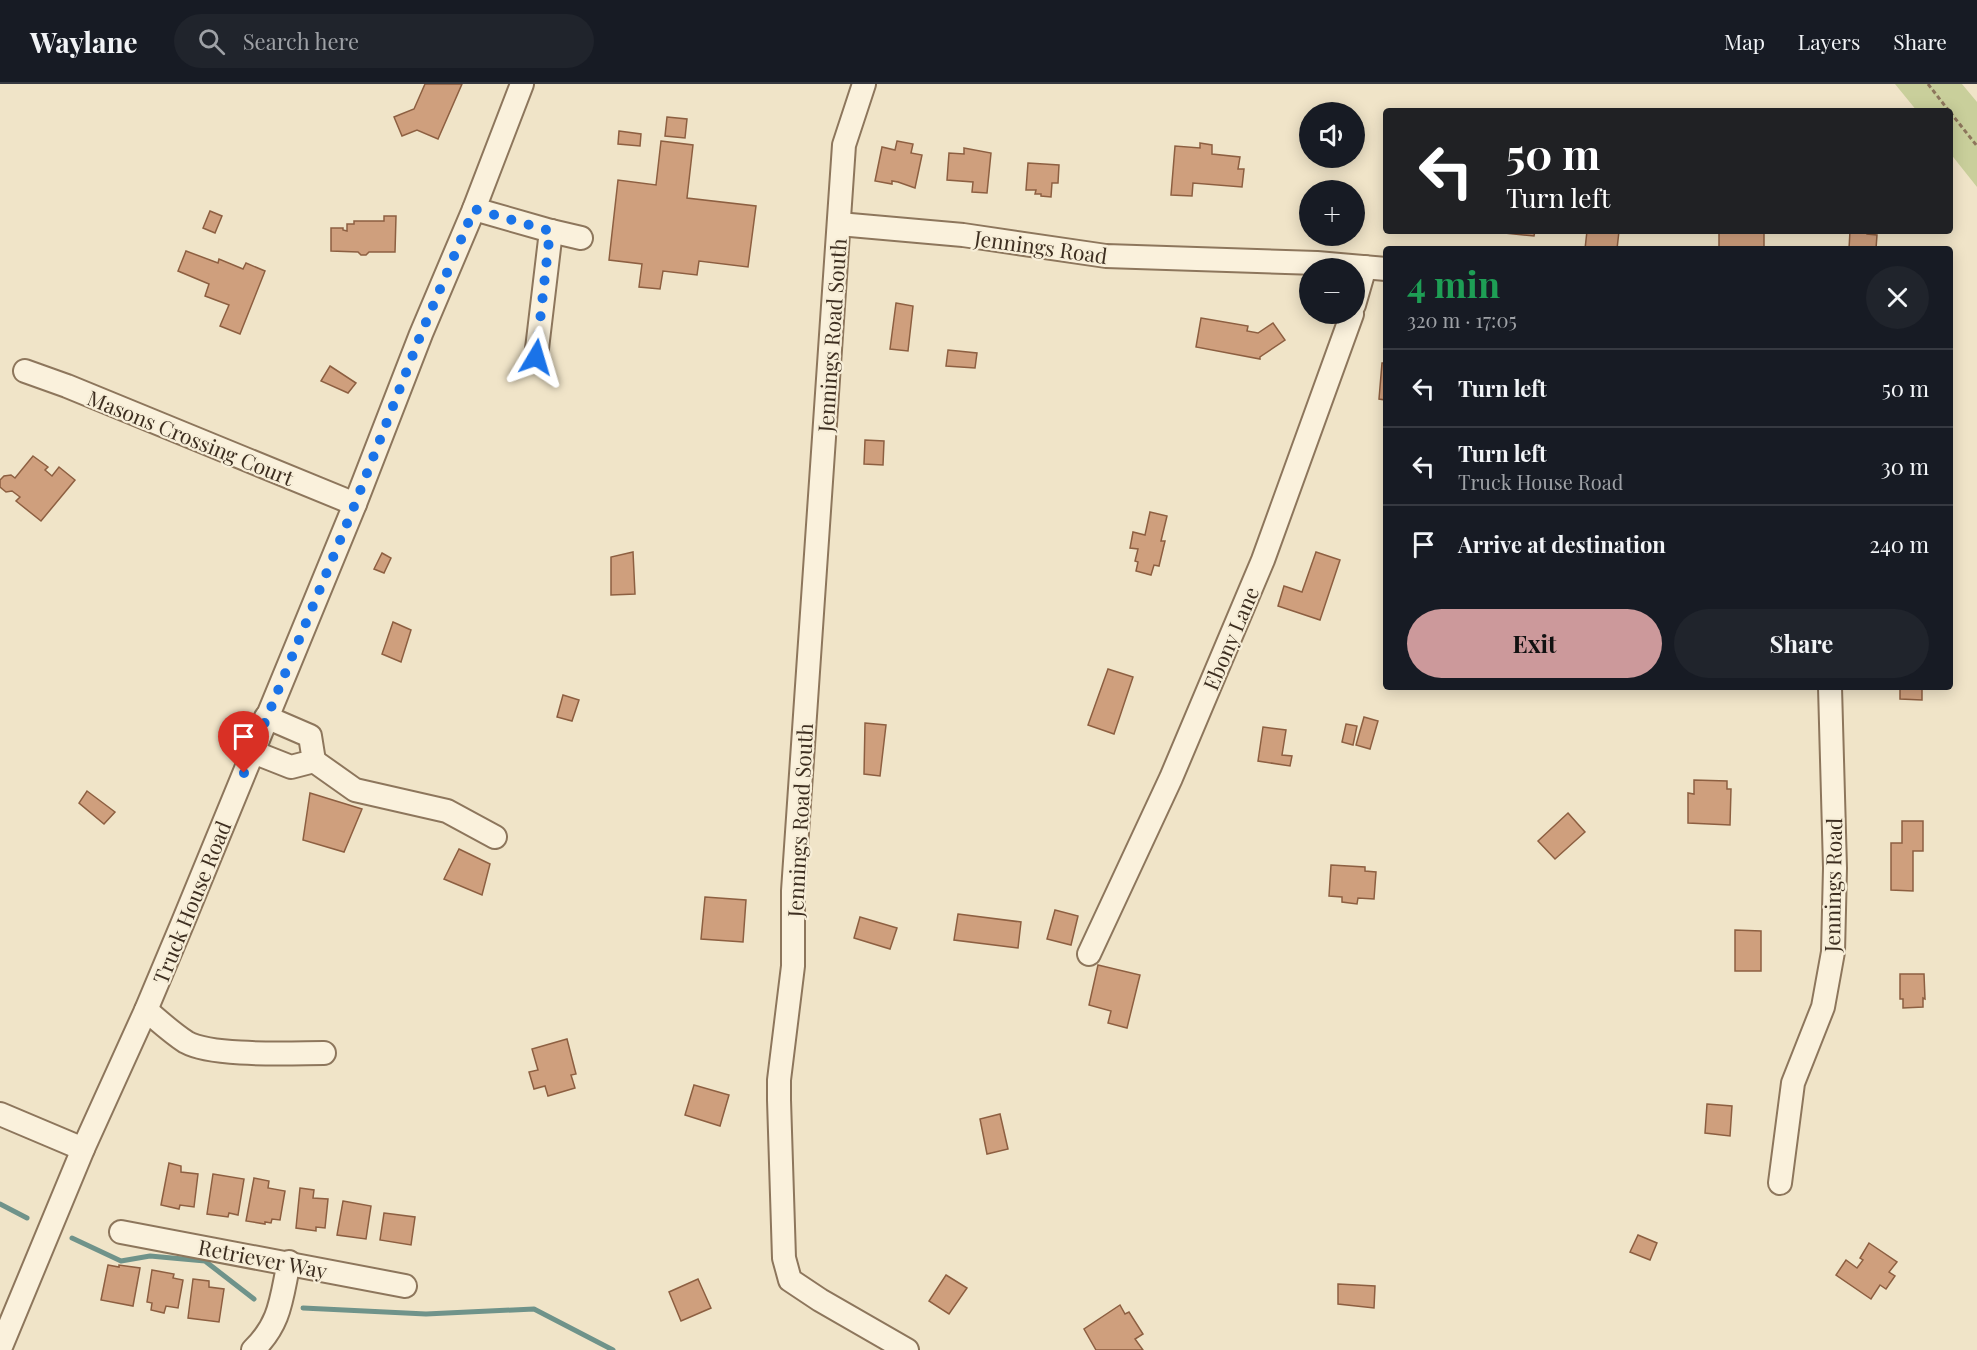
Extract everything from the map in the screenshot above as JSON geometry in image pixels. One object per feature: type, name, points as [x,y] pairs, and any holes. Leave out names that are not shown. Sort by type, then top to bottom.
[{"type":"street","name":"Truck House Road","points":[[0,1349],[84,1149],[146,1010],[253,752],[355,504],[421,334],[474,209],[522,84]]},
{"type":"street","points":[[839,224],[844,145],[864,84]]},
{"type":"street","points":[[474,209],[581,238]]},
{"type":"street","name":"Jennings Road","points":[[839,224],[963,235],[1106,256],[1317,263],[1375,268]]},
{"type":"street","name":"Jennings Road South","points":[[839,224],[793,891],[793,966],[779,1080],[784,1258],[790,1280],[907,1350]]},
{"type":"street","points":[[536,357],[550,231]]},
{"type":"street","points":[[1365,286],[1375,268]]},
{"type":"street","name":"Ebony Lane","points":[[1089,954],[1171,778],[1263,560],[1348,324]]},
{"type":"street","name":"Masons Crossing Court","points":[[25,371],[355,504]]},
{"type":"street","name":"Jennings Road","points":[[1780,1183],[1793,1083],[1823,1007],[1835,935],[1830,690]]},
{"type":"street","points":[[266,717],[310,736],[314,761],[355,790],[447,811],[495,837]]},
{"type":"street","points":[[253,752],[291,767],[314,761]]},
{"type":"street","points":[[146,1010],[188,1042],[209,1049],[324,1053]]},
{"type":"street","points":[[0,1114],[84,1149]]},
{"type":"street","name":"Retriever Way","points":[[121,1232],[289,1262],[405,1286]]},
{"type":"street","points":[[253,1350],[271,1330],[278,1314],[289,1262]]},
{"type":"path","points":[[1928,84],[1948,108]]},
{"type":"path","points":[[1953,115],[1977,146]]},
{"type":"green space","points":[[1895,84],[1962,84],[1977,102],[1977,187],[1953,157],[1953,108],[1915,108]]},
{"type":"building","points":[[425,84],[462,84],[438,139],[417,130],[402,136],[394,117],[414,109]]},
{"type":"building","points":[[667,117],[687,119],[685,138],[665,136]]},
{"type":"building","points":[[619,131],[641,134],[640,146],[618,144]]},
{"type":"building","points":[[661,141],[693,145],[687,198],[756,206],[748,267],[699,261],[697,275],[663,271],[660,289],[639,287],[642,264],[609,260],[618,180],[656,185]]},
{"type":"building","points":[[897,141],[913,144],[911,153],[922,155],[915,188],[898,182],[892,181],[892,184],[875,181],[882,147],[895,150]]},
{"type":"building","points":[[1200,143],[1212,145],[1212,154],[1240,157],[1238,169],[1244,169],[1242,187],[1193,183],[1192,196],[1171,195],[1175,146],[1200,148]]},
{"type":"building","points":[[964,148],[991,153],[987,193],[972,192],[973,182],[947,180],[949,153],[964,154]]},
{"type":"building","points":[[1028,163],[1059,165],[1058,183],[1052,183],[1051,197],[1035,194],[1036,190],[1026,190]]},
{"type":"building","points":[[210,211],[222,216],[215,233],[203,228]]},
{"type":"building","points":[[384,216],[396,216],[395,252],[369,252],[361,255],[358,252],[331,251],[331,228],[343,228],[347,231],[347,224],[354,224],[354,221],[384,221]]},
{"type":"building","points":[[1587,234],[1619,234],[1617,246],[1585,246]]},
{"type":"building","points":[[1719,234],[1764,234],[1764,246],[1719,246]]},
{"type":"building","points":[[1850,234],[1877,235],[1876,246],[1849,246]]},
{"type":"building","points":[[186,251],[218,263],[219,259],[243,269],[246,263],[265,271],[240,334],[220,326],[229,305],[205,296],[209,284],[178,271]]},
{"type":"building","points":[[896,303],[913,306],[908,351],[890,349]]},
{"type":"building","points":[[1201,318],[1248,326],[1247,331],[1258,333],[1273,323],[1285,340],[1260,359],[1196,347]]},
{"type":"building","points":[[948,350],[977,353],[975,368],[946,366]]},
{"type":"building","points":[[1382,363],[1383,363],[1383,400],[1379,399]]},
{"type":"building","points":[[330,366],[356,383],[348,393],[321,381]]},
{"type":"building","points":[[865,440],[884,441],[883,465],[864,464]]},
{"type":"building","points":[[33,456],[48,467],[45,470],[52,476],[59,467],[75,480],[41,521],[16,501],[20,497],[0,487],[0,480],[4,476],[11,475],[15,478]]},
{"type":"building","points":[[1150,512],[1167,516],[1161,541],[1165,541],[1159,566],[1154,565],[1151,575],[1136,571],[1138,562],[1135,561],[1138,549],[1130,548],[1133,532],[1145,535]]},
{"type":"building","points":[[633,552],[635,594],[611,595],[611,557]]},
{"type":"building","points":[[1316,552],[1340,560],[1320,620],[1278,606],[1284,586],[1302,592]]},
{"type":"building","points":[[382,553],[391,558],[384,573],[374,569]]},
{"type":"building","points":[[393,622],[411,630],[401,662],[382,654]]},
{"type":"building","points":[[1108,669],[1133,677],[1114,734],[1088,725]]},
{"type":"building","points":[[1900,690],[1922,690],[1922,700],[1900,699]]},
{"type":"building","points":[[563,695],[579,700],[572,721],[557,717]]},
{"type":"building","points":[[1364,717],[1378,721],[1370,749],[1356,745]]},
{"type":"building","points":[[865,723],[886,725],[880,776],[864,774]]},
{"type":"building","points":[[1346,724],[1357,726],[1353,745],[1342,742]]},
{"type":"building","points":[[1263,727],[1286,730],[1282,755],[1292,756],[1290,766],[1258,761]]},
{"type":"building","points":[[1694,780],[1727,781],[1727,789],[1731,789],[1730,825],[1688,823],[1688,793],[1694,794]]},
{"type":"building","points":[[87,791],[115,812],[104,824],[79,803]]},
{"type":"building","points":[[310,793],[362,809],[344,852],[303,840]]},
{"type":"building","points":[[1568,813],[1585,832],[1555,859],[1538,841]]},
{"type":"building","points":[[1902,821],[1923,821],[1923,851],[1913,851],[1913,891],[1891,890],[1891,843],[1902,843]]},
{"type":"building","points":[[459,849],[490,864],[482,895],[444,879]]},
{"type":"building","points":[[1331,865],[1365,867],[1365,871],[1376,872],[1374,899],[1358,898],[1357,904],[1342,902],[1342,897],[1329,896]]},
{"type":"building","points":[[705,897],[746,900],[743,942],[701,939]]},
{"type":"building","points":[[1055,910],[1078,916],[1071,945],[1047,939]]},
{"type":"building","points":[[958,914],[1021,922],[1018,948],[954,940]]},
{"type":"building","points":[[860,917],[897,928],[890,949],[854,938]]},
{"type":"building","points":[[1735,930],[1761,931],[1761,971],[1735,971]]},
{"type":"building","points":[[1098,965],[1140,975],[1127,1028],[1108,1023],[1111,1011],[1089,1005]]},
{"type":"building","points":[[1900,974],[1924,974],[1923,1007],[1903,1008],[1903,999],[1900,999]]},
{"type":"building","points":[[567,1039],[576,1074],[571,1075],[575,1088],[548,1096],[545,1086],[534,1089],[529,1072],[538,1070],[532,1049]]},
{"type":"building","points":[[694,1085],[729,1095],[720,1126],[685,1115]]},
{"type":"building","points":[[1707,1104],[1732,1106],[1730,1136],[1705,1133]]},
{"type":"building","points":[[1000,1114],[1008,1149],[987,1154],[980,1119]]},
{"type":"building","points":[[169,1163],[181,1166],[181,1172],[198,1174],[194,1207],[180,1205],[179,1209],[161,1205]]},
{"type":"building","points":[[213,1174],[244,1179],[238,1215],[229,1213],[228,1217],[207,1214]]},
{"type":"building","points":[[254,1178],[269,1181],[268,1188],[285,1191],[280,1220],[272,1219],[271,1223],[265,1222],[265,1224],[246,1221]]},
{"type":"building","points":[[300,1188],[314,1190],[313,1198],[328,1199],[325,1228],[316,1227],[316,1231],[296,1228]]},
{"type":"building","points":[[343,1201],[371,1206],[366,1239],[337,1235]]},
{"type":"building","points":[[384,1213],[415,1217],[411,1245],[380,1240]]},
{"type":"building","points":[[1638,1235],[1657,1243],[1650,1260],[1630,1252]]},
{"type":"building","points":[[1869,1243],[1897,1262],[1889,1272],[1895,1276],[1886,1289],[1880,1285],[1871,1299],[1836,1275],[1846,1260],[1857,1268],[1863,1260],[1860,1258]]},
{"type":"building","points":[[108,1265],[140,1268],[133,1306],[101,1300]]},
{"type":"building","points":[[152,1270],[174,1274],[173,1278],[183,1280],[178,1308],[166,1306],[164,1313],[151,1310],[152,1303],[147,1302]]},
{"type":"building","points":[[946,1275],[967,1288],[949,1314],[929,1301]]},
{"type":"building","points":[[193,1279],[209,1281],[209,1287],[224,1289],[219,1322],[188,1318]]},
{"type":"building","points":[[698,1279],[711,1308],[681,1321],[669,1292]]},
{"type":"building","points":[[1338,1284],[1375,1286],[1374,1308],[1338,1304]]},
{"type":"building","points":[[1120,1305],[1125,1314],[1129,1312],[1143,1334],[1135,1339],[1143,1350],[1096,1350],[1084,1329]]},
{"type":"waterway","points":[[0,1204],[27,1218]]},
{"type":"waterway","points":[[72,1238],[121,1261],[150,1256],[205,1261],[254,1299]]},
{"type":"waterway","points":[[303,1308],[426,1314],[534,1309],[613,1350]]},
{"type":"route","points":[[244,773],[355,504],[421,334],[474,209],[550,231],[536,357]]}]
